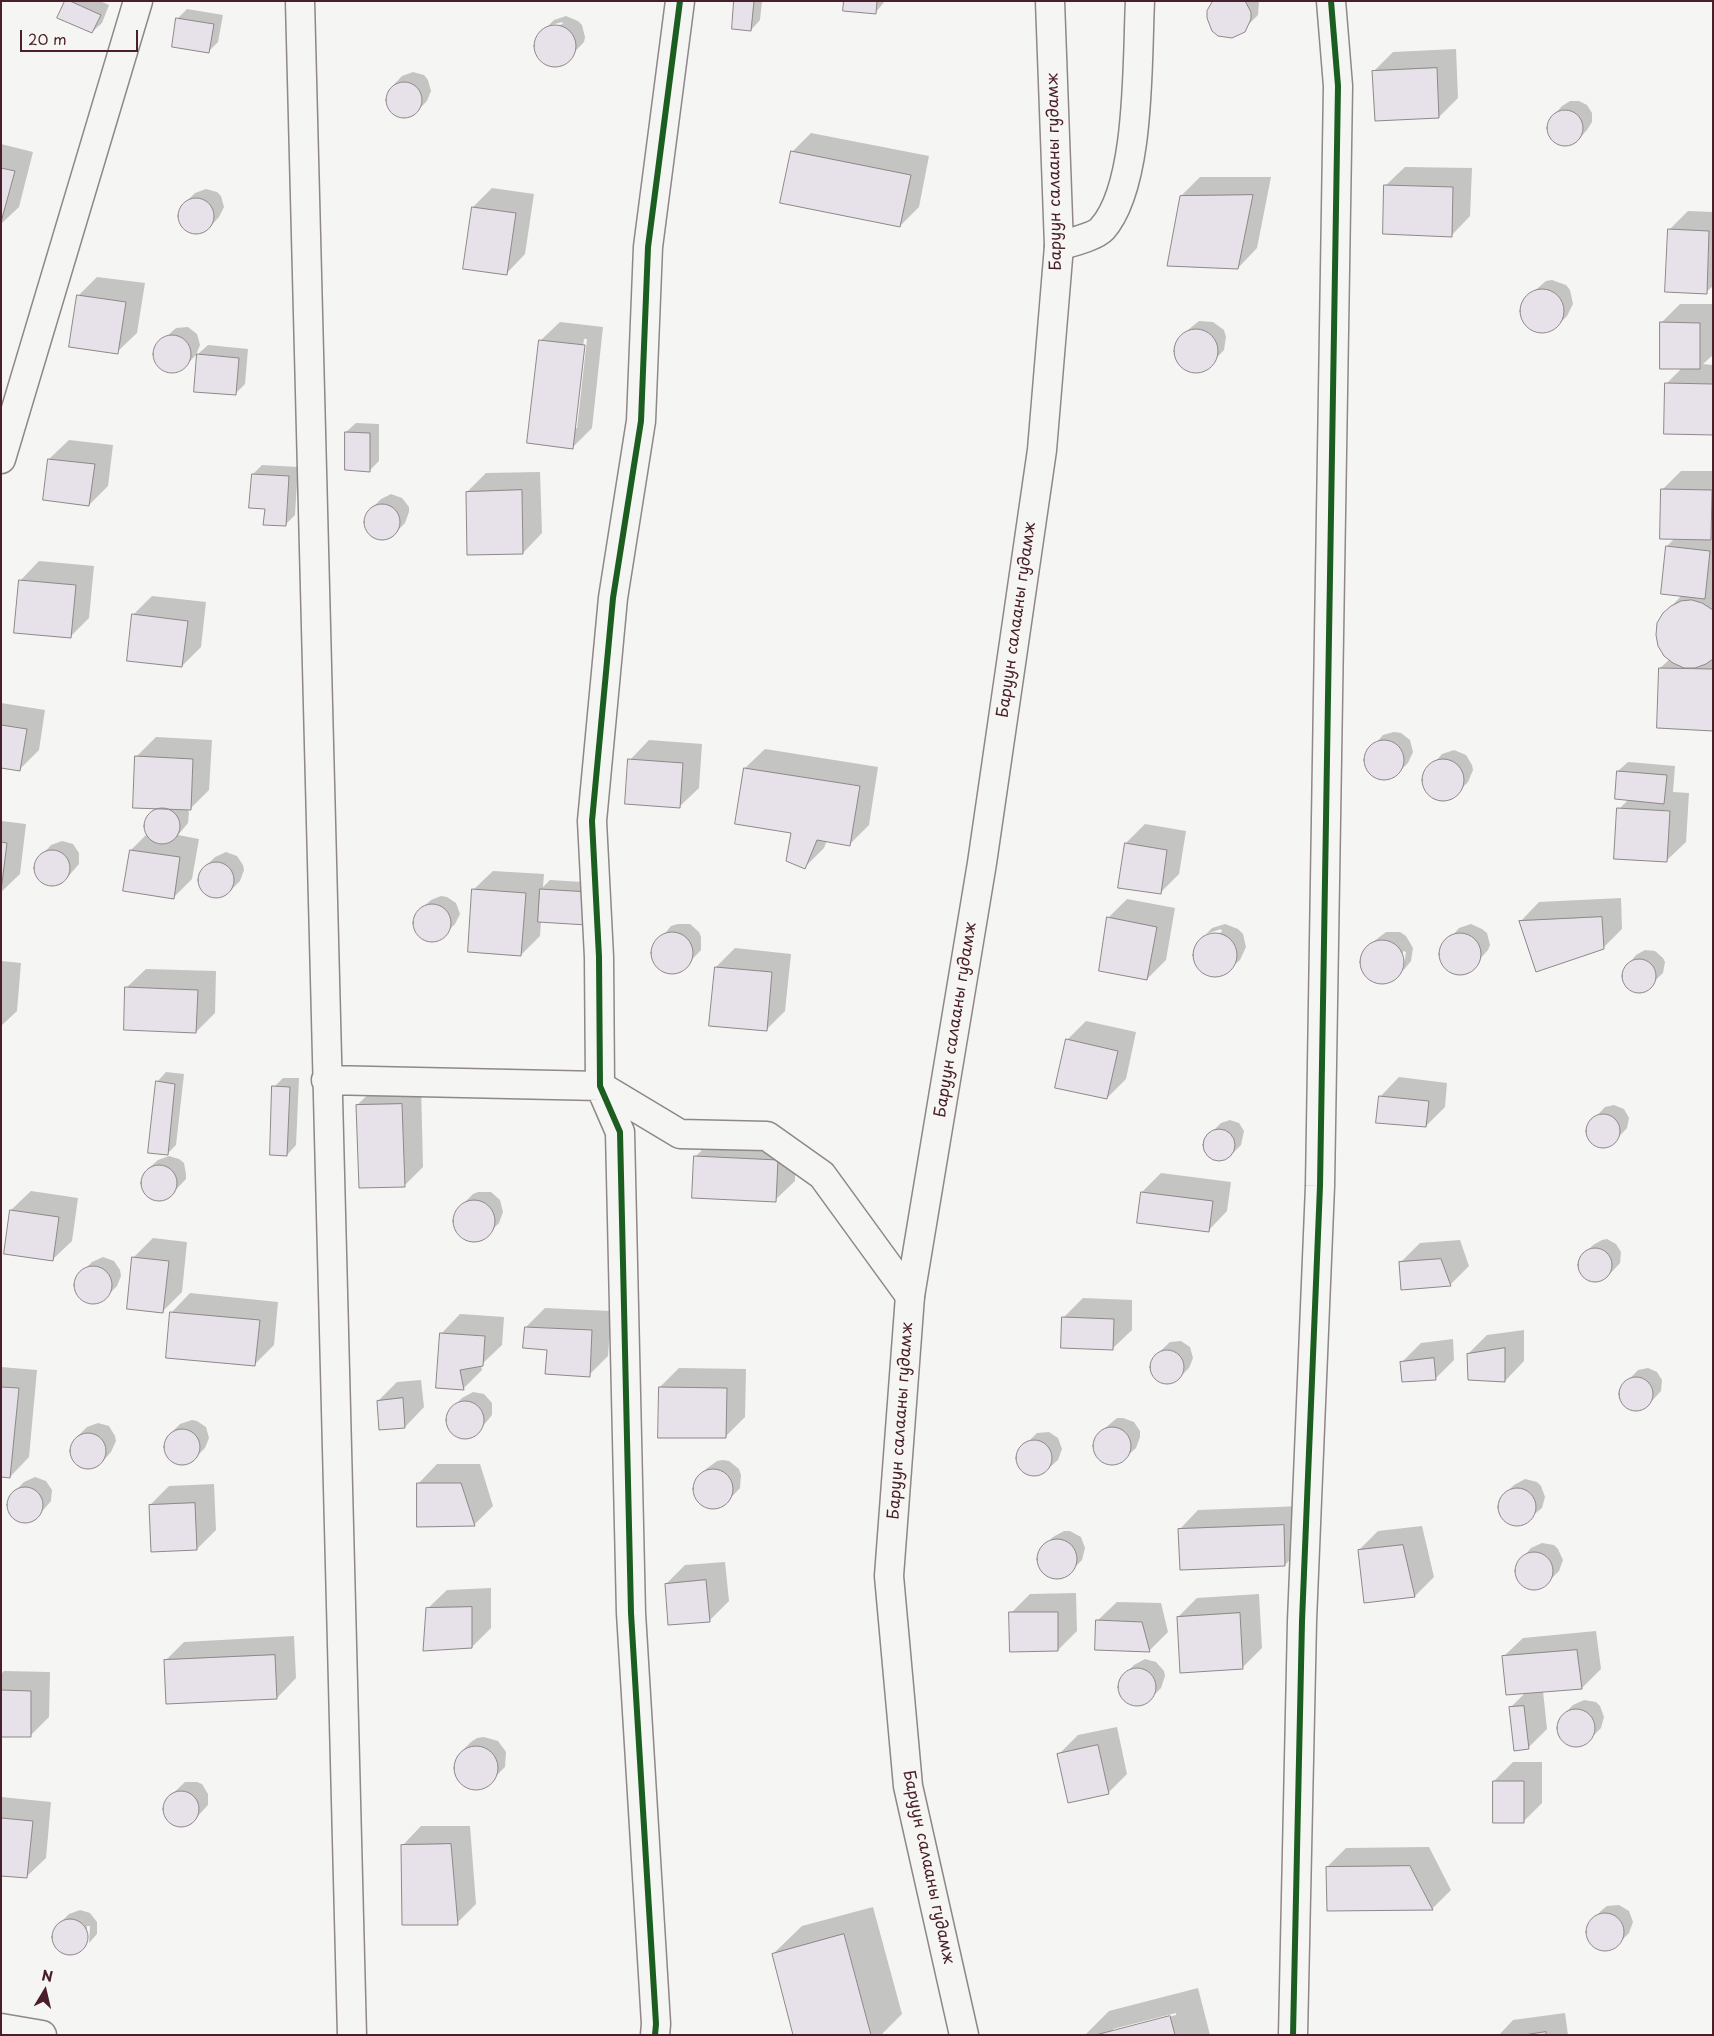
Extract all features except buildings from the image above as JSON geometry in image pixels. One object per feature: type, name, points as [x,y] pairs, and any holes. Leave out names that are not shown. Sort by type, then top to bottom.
[{"type":"street","points":[[1,460],[138,1]]},
{"type":"street","points":[[300,1],[326,1080],[352,2035]]},
{"type":"street","points":[[655,2035],[656,2024],[631,1613],[620,1132],[600,1086],[599,957],[592,820],[613,598],[641,422],[648,247],[680,1]]},
{"type":"street","name":"Баруун салааны гудамж","points":[[964,2035],[908,1786],[889,1576],[910,1296],[982,863],[1041,460],[1059,246],[1050,1]]},
{"type":"street","points":[[1059,246],[1101,231],[1120,201],[1133,142],[1140,1]]},
{"type":"street","points":[[1294,2035],[1302,1620],[1320,1186],[1338,86],[1331,1]]},
{"type":"street","points":[[326,1080],[600,1086],[680,1134],[767,1136],[822,1175],[910,1296]]},
{"type":"street","points":[[1,2028],[42,2035]]},
{"type":"cycle path","points":[[655,2035],[656,2024],[631,1613],[620,1132],[600,1086],[599,957],[592,821],[613,598],[641,421],[648,247],[680,1]]},
{"type":"cycle path","points":[[1293,2035],[1302,1621],[1320,1186],[1338,86],[1331,1]]}]
